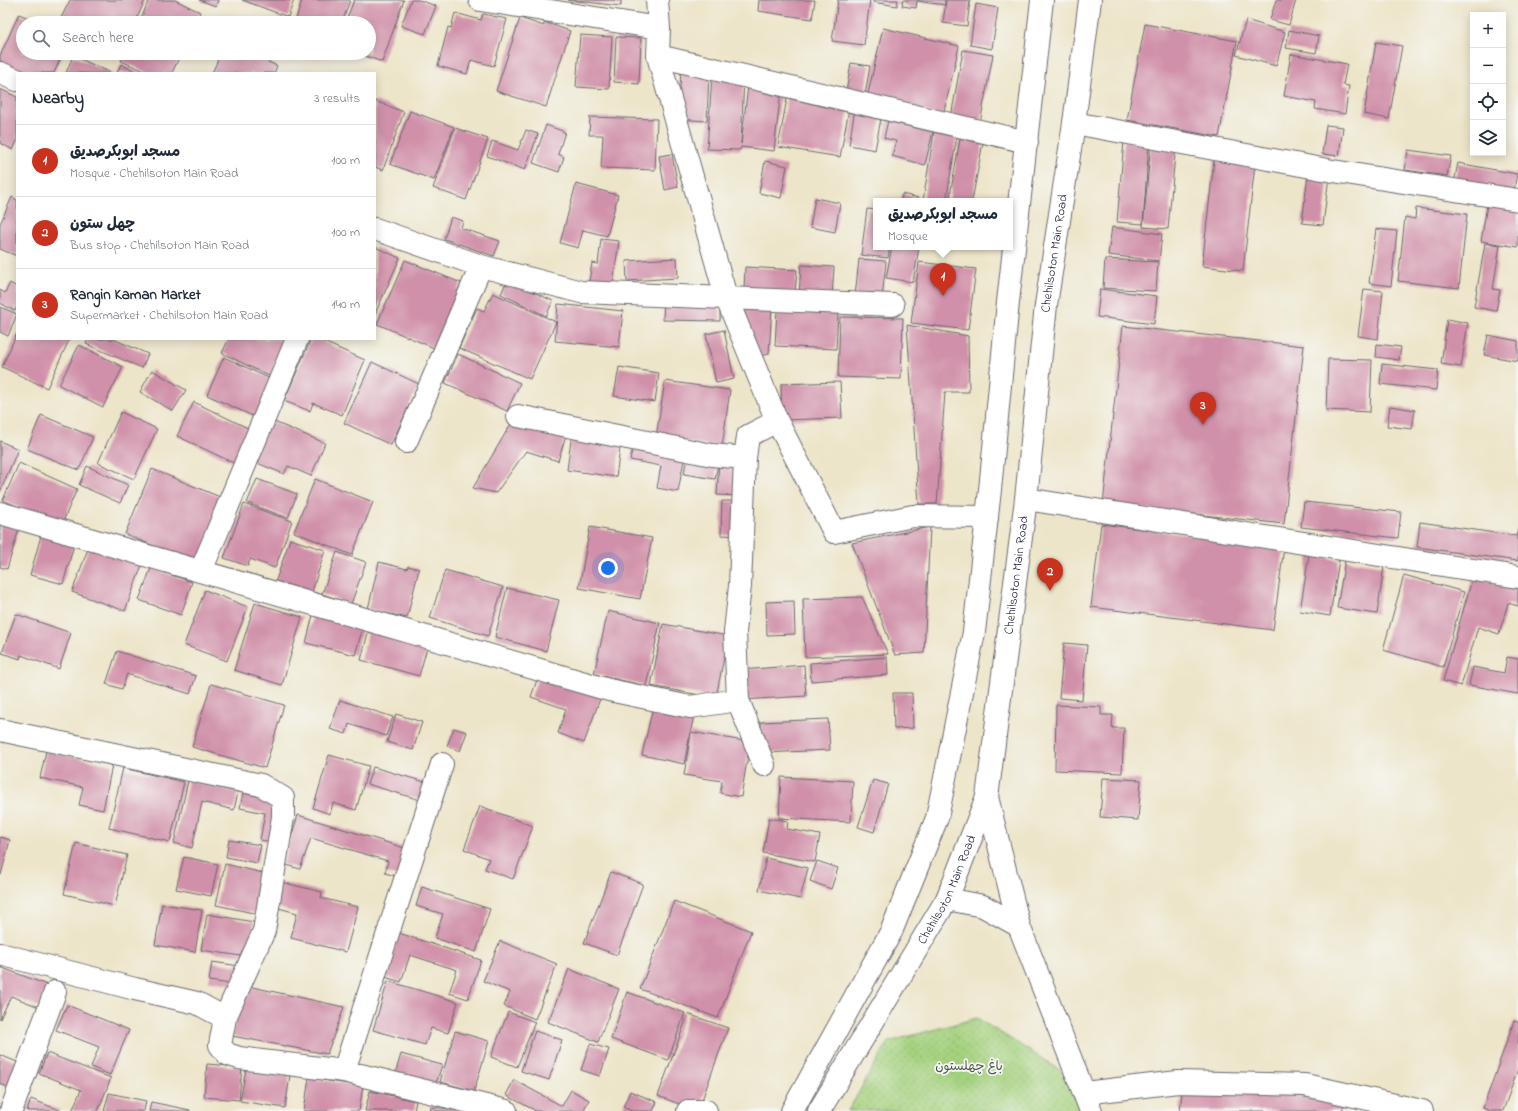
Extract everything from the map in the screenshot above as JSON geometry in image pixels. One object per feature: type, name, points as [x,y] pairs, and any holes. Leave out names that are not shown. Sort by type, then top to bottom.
[{"type":"street","points":[[480,0],[659,28]]},
{"type":"street","points":[[657,0],[659,28],[658,56],[726,297],[777,421],[834,532],[913,516],[987,517]]},
{"type":"street","points":[[792,1111],[891,932],[937,818],[974,632],[1008,302],[1042,0]]},
{"type":"street","name":"Chehilsoton Main Road","points":[[819,1111],[947,899],[987,797],[1026,499],[1046,305],[1074,123],[1090,0]]},
{"type":"street","points":[[658,56],[1027,142]]},
{"type":"street","points":[[0,73],[16,80]]},
{"type":"street","points":[[1074,123],[1333,171],[1518,200]]},
{"type":"street","points":[[376,229],[481,266],[581,292],[893,305]]},
{"type":"street","points":[[406,442],[481,266]]},
{"type":"street","points":[[201,571],[297,340]]},
{"type":"street","points":[[518,416],[712,455],[745,458]]},
{"type":"street","points":[[764,766],[738,700],[735,632],[740,586],[745,458],[748,436],[777,421]]},
{"type":"street","points":[[1026,499],[1518,576]]},
{"type":"street","points":[[0,513],[609,690],[690,707],[738,700]]},
{"type":"street","points":[[0,730],[261,786],[283,798],[283,817],[264,931],[226,1018],[220,1045],[227,1054],[239,1058],[344,1071],[506,1111]]},
{"type":"street","points":[[344,1071],[442,764]]},
{"type":"street","points":[[987,797],[1019,926],[1088,1102],[1178,1082],[1305,1085],[1422,1111]]},
{"type":"street","points":[[947,899],[983,906],[1019,926]]},
{"type":"street","points":[[0,954],[135,989],[197,1003],[226,1018]]},
{"type":"street","points":[[11,1111],[55,992]]},
{"type":"street","points":[[688,1111],[706,1111]]},
{"type":"green space","name":"باغ چهلستون","points":[[977,1018],[1068,1075],[1080,1111],[848,1111],[888,1042]]},
{"type":"building","points":[[70,0],[145,0],[138,16],[62,16]]},
{"type":"building","points":[[149,0],[175,0],[200,12],[198,16],[142,16]]},
{"type":"building","points":[[199,0],[218,0],[216,6]]},
{"type":"building","points":[[242,0],[294,0],[288,16]]},
{"type":"building","points":[[302,0],[350,0],[344,16],[297,16]]},
{"type":"building","points":[[354,0],[404,0],[382,62],[376,60],[376,16],[348,16]]},
{"type":"building","points":[[411,0],[419,0],[436,6],[425,34],[401,26]]},
{"type":"building","points":[[568,0],[621,0],[621,6]]},
{"type":"building","points":[[759,0],[815,0],[812,19],[758,11]]},
{"type":"building","points":[[838,0],[870,0],[864,45],[832,41]]},
{"type":"building","points":[[873,0],[898,0],[897,6],[873,2]]},
{"type":"building","points":[[903,0],[945,0],[945,5],[917,1],[916,8],[902,6]]},
{"type":"building","points":[[946,0],[970,0],[967,26],[943,23]]},
{"type":"building","points":[[1276,0],[1296,0],[1289,25],[1270,20]]},
{"type":"building","points":[[976,4],[998,8],[992,49],[970,45]]},
{"type":"building","points":[[455,13],[481,20],[483,14],[507,19],[494,66],[471,60],[467,74],[438,66],[448,27],[451,28]]},
{"type":"building","points":[[520,18],[544,26],[544,22],[570,31],[546,107],[496,91]]},
{"type":"building","points":[[1246,20],[1285,32],[1276,66],[1236,55]]},
{"type":"building","points":[[16,21],[16,60],[60,60],[54,72],[25,72],[0,61],[0,56]]},
{"type":"building","points":[[1145,24],[1237,41],[1219,137],[1127,120]]},
{"type":"building","points":[[883,28],[959,46],[943,116],[867,98]]},
{"type":"building","points":[[1289,30],[1319,36],[1316,53],[1286,48]]},
{"type":"building","points":[[580,35],[612,37],[609,89],[576,87]]},
{"type":"building","points":[[616,37],[641,38],[639,84],[614,82]]},
{"type":"building","points":[[1376,42],[1402,46],[1389,119],[1364,114]]},
{"type":"building","points":[[963,50],[993,55],[980,123],[951,117]]},
{"type":"building","points":[[1291,54],[1347,64],[1343,85],[1349,86],[1345,114],[1315,109],[1316,102],[1284,96]]},
{"type":"building","points":[[71,60],[82,60],[110,72],[66,72]]},
{"type":"building","points":[[178,60],[172,72],[147,72],[121,61]]},
{"type":"building","points":[[218,60],[264,60],[277,66],[274,72],[212,72]]},
{"type":"building","points":[[851,63],[870,66],[865,95],[846,92]]},
{"type":"building","points":[[121,64],[137,72],[117,72]]},
{"type":"building","points":[[681,71],[709,73],[707,121],[678,119]]},
{"type":"building","points":[[712,76],[744,78],[741,144],[748,86],[781,90],[774,151],[741,147],[740,150],[707,149]]},
{"type":"building","points":[[0,89],[16,97],[16,143],[13,150],[0,143]]},
{"type":"building","points":[[788,93],[850,104],[840,157],[778,147]]},
{"type":"building","points":[[376,101],[404,112],[383,170],[376,167]]},
{"type":"building","points":[[855,109],[882,113],[875,150],[849,145]]},
{"type":"building","points":[[410,111],[454,127],[434,180],[390,164]]},
{"type":"building","points":[[889,116],[934,127],[925,165],[892,156],[896,141],[884,138]]},
{"type":"building","points":[[590,117],[657,119],[655,170],[601,168],[603,135],[589,135]]},
{"type":"building","points":[[546,125],[565,132],[558,154],[564,157],[559,172],[533,163]]},
{"type":"building","points":[[1326,125],[1343,127],[1339,156],[1322,154]]},
{"type":"building","points":[[935,126],[958,130],[947,198],[923,198]]},
{"type":"building","points":[[455,128],[488,139],[466,200],[433,188]]},
{"type":"building","points":[[526,130],[538,134],[525,170],[487,156],[492,141],[518,150]]},
{"type":"building","points":[[961,133],[984,137],[973,198],[950,198]]},
{"type":"building","points":[[1124,141],[1149,143],[1143,224],[1117,222]]},
{"type":"building","points":[[1151,142],[1176,144],[1168,229],[1143,227]]},
{"type":"building","points":[[1408,150],[1451,156],[1447,176],[1405,170]]},
{"type":"building","points":[[672,154],[678,187],[665,190],[659,156]]},
{"type":"building","points":[[1214,160],[1255,164],[1243,271],[1202,266]]},
{"type":"building","points":[[765,161],[787,166],[781,198],[759,193]]},
{"type":"building","points":[[1458,163],[1517,174],[1513,195],[1454,183]]},
{"type":"building","points":[[1308,174],[1329,176],[1323,225],[1302,223]]},
{"type":"building","points":[[576,184],[618,195],[607,236],[583,230],[578,248],[560,243]]},
{"type":"building","points":[[902,194],[919,198],[901,198]]},
{"type":"building","points":[[12,197],[16,199],[16,256],[0,249],[0,224]]},
{"type":"building","points":[[815,198],[840,203],[835,232],[810,227]]},
{"type":"building","points":[[1487,205],[1518,210],[1518,247],[1481,241]]},
{"type":"building","points":[[1416,208],[1467,214],[1459,288],[1398,281],[1405,217],[1415,219]]},
{"type":"building","points":[[867,209],[873,210],[873,250],[889,250],[888,258],[861,255]]},
{"type":"building","points":[[451,217],[463,221],[461,228],[500,241],[494,256],[444,239]]},
{"type":"building","points":[[1112,227],[1162,234],[1159,261],[1108,255]]},
{"type":"building","points":[[1376,229],[1397,231],[1391,286],[1369,283]]},
{"type":"building","points":[[601,239],[619,241],[613,284],[589,281],[592,263],[598,264]]},
{"type":"building","points":[[1485,243],[1500,245],[1493,289],[1500,290],[1496,311],[1474,307]]},
{"type":"building","points":[[376,247],[400,258],[376,312]]},
{"type":"building","points":[[891,250],[918,250],[913,282],[886,278]]},
{"type":"building","points":[[677,258],[678,278],[627,281],[626,261]]},
{"type":"building","points":[[859,259],[886,261],[882,299],[855,296]]},
{"type":"building","points":[[1105,259],[1158,262],[1156,291],[1103,288]]},
{"type":"building","points":[[405,260],[461,283],[434,348],[377,324]]},
{"type":"building","points":[[919,262],[976,269],[968,330],[911,323]]},
{"type":"building","points":[[801,265],[834,267],[832,297],[799,295]]},
{"type":"building","points":[[745,267],[797,270],[795,293],[744,290]]},
{"type":"building","points":[[507,280],[553,301],[546,316],[501,294]]},
{"type":"building","points":[[10,283],[16,286],[15,311],[0,303],[0,290],[5,293]]},
{"type":"building","points":[[1100,289],[1157,296],[1154,324],[1097,317]]},
{"type":"building","points":[[1364,289],[1383,291],[1378,339],[1358,336]]},
{"type":"building","points":[[493,293],[556,322],[530,379],[459,348],[477,308],[484,311]]},
{"type":"building","points":[[664,298],[720,299],[720,321],[663,320]]},
{"type":"building","points":[[558,304],[623,311],[619,347],[555,341]]},
{"type":"building","points":[[743,306],[772,307],[769,354],[756,357]]},
{"type":"building","points":[[0,307],[16,314],[16,316],[8,336],[0,332]]},
{"type":"building","points":[[777,310],[838,314],[836,349],[775,346]]},
{"type":"building","points":[[840,317],[903,318],[901,379],[838,377]]},
{"type":"building","points":[[1447,319],[1468,323],[1461,367],[1441,364]]},
{"type":"building","points":[[907,325],[968,336],[969,392],[945,392],[937,504],[919,504]]},
{"type":"building","points":[[1123,326],[1304,346],[1284,524],[1103,504]]},
{"type":"building","points":[[724,330],[734,379],[716,383],[706,334]]},
{"type":"building","points":[[16,335],[16,340],[69,340],[47,388],[2,367]]},
{"type":"building","points":[[1488,335],[1518,341],[1518,361],[1484,355]]},
{"type":"building","points":[[88,340],[115,340],[148,354],[142,368],[86,344]]},
{"type":"building","points":[[228,340],[294,340],[275,379],[222,353]]},
{"type":"building","points":[[311,340],[319,340],[365,360],[342,415],[313,403],[310,411],[284,401]]},
{"type":"building","points":[[1377,344],[1401,347],[1399,360],[1376,357]]},
{"type":"building","points":[[79,345],[123,367],[103,407],[59,385]]},
{"type":"building","points":[[458,354],[520,383],[507,411],[445,383]]},
{"type":"building","points":[[224,357],[277,382],[259,419],[207,395]]},
{"type":"building","points":[[1328,359],[1372,360],[1370,412],[1326,410]]},
{"type":"building","points":[[372,362],[419,384],[391,445],[344,423]]},
{"type":"building","points":[[1382,364],[1438,370],[1436,390],[1380,384]]},
{"type":"building","points":[[619,367],[659,373],[655,402],[614,396]]},
{"type":"building","points":[[152,370],[186,390],[173,411],[140,392]]},
{"type":"building","points":[[665,381],[730,390],[722,447],[656,437]]},
{"type":"building","points":[[840,382],[842,418],[782,420],[781,384]]},
{"type":"building","points":[[194,402],[254,431],[238,465],[177,436]]},
{"type":"building","points":[[1390,406],[1415,410],[1412,429],[1387,426]]},
{"type":"building","points":[[121,412],[157,429],[134,479],[98,463]]},
{"type":"building","points":[[41,415],[93,437],[79,470],[27,449]]},
{"type":"building","points":[[515,417],[567,432],[558,461],[526,451],[496,493],[473,488]]},
{"type":"building","points":[[267,419],[325,443],[311,476],[288,466],[284,474],[250,460]]},
{"type":"building","points":[[572,433],[621,441],[616,477],[567,470]]},
{"type":"building","points":[[0,441],[18,449],[0,492]]},
{"type":"building","points":[[634,444],[685,454],[678,492],[657,488],[661,466],[630,460]]},
{"type":"building","points":[[687,454],[719,459],[715,479],[684,474]]},
{"type":"building","points":[[719,462],[742,463],[740,496],[717,495]]},
{"type":"building","points":[[19,463],[77,489],[61,526],[3,500]]},
{"type":"building","points":[[87,466],[128,485],[120,503],[79,485]]},
{"type":"building","points":[[152,469],[225,499],[198,564],[125,534]]},
{"type":"building","points":[[257,479],[297,494],[288,518],[247,503]]},
{"type":"building","points":[[315,479],[373,502],[352,555],[294,532]]},
{"type":"building","points":[[722,501],[740,501],[738,536],[721,535]]},
{"type":"building","points":[[1304,502],[1401,512],[1398,538],[1301,527]]},
{"type":"building","points":[[244,504],[292,521],[275,568],[250,559],[248,566],[224,558]]},
{"type":"building","points":[[1420,522],[1516,536],[1518,528],[1518,561],[1417,547]]},
{"type":"building","points":[[0,523],[19,529],[7,569],[0,567]]},
{"type":"building","points":[[1101,524],[1284,547],[1273,630],[1091,607]]},
{"type":"building","points":[[590,527],[652,538],[640,599],[579,588]]},
{"type":"building","points":[[930,527],[924,653],[895,655],[852,543]]},
{"type":"building","points":[[42,532],[75,541],[63,584],[30,575]]},
{"type":"building","points":[[290,539],[325,550],[310,598],[274,586]]},
{"type":"building","points":[[89,546],[142,565],[125,611],[72,592]]},
{"type":"building","points":[[337,552],[366,562],[351,604],[322,594]]},
{"type":"building","points":[[1309,555],[1339,560],[1330,616],[1300,611]]},
{"type":"building","points":[[1345,560],[1384,566],[1377,614],[1337,608]]},
{"type":"building","points":[[379,562],[407,569],[408,566],[419,569],[407,618],[368,609]]},
{"type":"building","points":[[151,568],[192,582],[181,615],[139,600]]},
{"type":"building","points":[[445,570],[503,587],[488,636],[430,618]]},
{"type":"building","points":[[1404,575],[1464,592],[1443,667],[1383,650]]},
{"type":"building","points":[[1473,576],[1518,589],[1518,606],[1508,603],[1499,634],[1478,627],[1461,686],[1443,681]]},
{"type":"building","points":[[507,588],[559,600],[546,651],[495,637]]},
{"type":"building","points":[[205,590],[248,607],[227,661],[184,645]]},
{"type":"building","points":[[862,597],[888,654],[805,657],[803,599]]},
{"type":"building","points":[[794,601],[795,634],[767,635],[766,602]]},
{"type":"building","points":[[255,603],[302,617],[282,685],[234,670]]},
{"type":"building","points":[[608,611],[660,623],[646,686],[594,674]]},
{"type":"building","points":[[16,614],[71,633],[59,669],[21,655],[20,659],[2,653]]},
{"type":"building","points":[[313,615],[363,627],[355,655],[306,643]]},
{"type":"building","points":[[663,624],[728,636],[716,698],[651,686]]},
{"type":"building","points":[[369,629],[428,644],[419,676],[361,660]]},
{"type":"building","points":[[1064,643],[1087,645],[1082,700],[1059,698]]},
{"type":"building","points":[[117,651],[196,676],[190,694],[127,674],[122,689],[106,684]]},
{"type":"building","points":[[887,657],[888,675],[811,681],[810,663]]},
{"type":"building","points":[[1507,657],[1518,659],[1518,694],[1469,685],[1473,667],[1504,673]]},
{"type":"building","points":[[804,665],[806,696],[743,700],[741,670]]},
{"type":"building","points":[[539,674],[601,696],[584,743],[558,733],[566,709],[531,697]]},
{"type":"building","points":[[211,684],[284,705],[265,768],[192,747]]},
{"type":"building","points":[[893,693],[912,693],[913,728],[894,729]]},
{"type":"building","points":[[340,700],[393,717],[386,736],[349,724],[346,734],[330,729]]},
{"type":"building","points":[[1056,705],[1101,707],[1101,715],[1113,715],[1112,728],[1124,728],[1122,773],[1055,770]]},
{"type":"building","points":[[653,707],[694,715],[684,764],[642,755]]},
{"type":"building","points":[[396,714],[422,722],[413,750],[387,742]]},
{"type":"building","points":[[828,719],[830,750],[762,753],[761,722]]},
{"type":"building","points":[[454,728],[467,732],[460,751],[447,746]]},
{"type":"building","points":[[691,732],[750,742],[741,797],[720,793],[722,781],[684,775]]},
{"type":"building","points":[[46,751],[112,765],[103,810],[79,805],[83,787],[40,778]]},
{"type":"building","points":[[329,755],[369,766],[356,810],[333,803],[330,814],[313,808]]},
{"type":"building","points":[[373,767],[432,784],[427,802],[367,784]]},
{"type":"building","points":[[123,768],[184,782],[170,842],[109,828]]},
{"type":"building","points":[[781,777],[853,781],[851,822],[779,818]]},
{"type":"building","points":[[1103,778],[1141,780],[1138,820],[1100,817]]},
{"type":"building","points":[[873,780],[888,784],[874,832],[858,827]]},
{"type":"building","points":[[188,781],[238,792],[234,810],[202,802],[192,848],[174,843]]},
{"type":"building","points":[[243,793],[281,801],[272,842],[260,840],[265,813],[240,808]]},
{"type":"building","points":[[480,806],[533,826],[513,879],[485,869],[489,859],[464,849]]},
{"type":"building","points":[[298,815],[408,849],[399,877],[385,873],[388,861],[311,838],[300,869],[283,864]]},
{"type":"building","points":[[769,818],[788,821],[787,829],[820,835],[815,862],[763,853]]},
{"type":"building","points":[[0,837],[10,840],[1,875],[0,875]]},
{"type":"building","points":[[229,840],[261,845],[257,863],[226,857]]},
{"type":"building","points":[[76,843],[127,855],[115,906],[64,894]]},
{"type":"building","points":[[184,857],[218,864],[211,896],[176,889]]},
{"type":"building","points":[[766,858],[808,868],[800,899],[759,890]]},
{"type":"building","points":[[817,861],[838,868],[831,889],[810,881]]},
{"type":"building","points":[[225,864],[267,874],[258,914],[216,905]]},
{"type":"building","points":[[611,872],[643,884],[617,955],[584,943]]},
{"type":"building","points":[[277,881],[322,892],[321,898],[358,907],[346,952],[291,938],[297,913],[271,906]]},
{"type":"building","points":[[422,887],[490,909],[476,952],[435,938],[443,914],[416,906]]},
{"type":"building","points":[[674,901],[751,931],[718,1018],[640,989]]},
{"type":"building","points":[[162,904],[202,910],[195,952],[155,945]]},
{"type":"building","points":[[207,914],[254,922],[248,957],[201,950]]},
{"type":"building","points":[[399,933],[481,960],[468,999],[449,993],[457,970],[410,955],[401,982],[385,977]]},
{"type":"building","points":[[500,941],[557,964],[535,1019],[504,1006],[510,992],[483,981]]},
{"type":"building","points":[[212,962],[240,966],[238,985],[209,981]]},
{"type":"building","points":[[0,967],[47,985],[39,1007],[11,996],[0,1019]]},
{"type":"building","points":[[569,969],[619,989],[598,1042],[548,1022]]},
{"type":"building","points":[[388,981],[458,1002],[448,1033],[431,1028],[425,1045],[373,1030]]},
{"type":"building","points":[[243,985],[344,1007],[327,1054],[232,1036]]},
{"type":"building","points":[[627,992],[685,1013],[668,1060],[611,1039]]},
{"type":"building","points":[[67,1005],[129,1030],[110,1075],[91,1067],[99,1047],[56,1030]]},
{"type":"building","points":[[508,1012],[535,1022],[517,1067],[491,1057]]},
{"type":"building","points":[[688,1014],[728,1028],[698,1111],[658,1096]]},
{"type":"building","points":[[1514,1021],[1518,1022],[1518,1069],[1503,1111],[1490,1111],[1483,1108]]},
{"type":"building","points":[[455,1031],[489,1041],[474,1091],[440,1082]]},
{"type":"building","points":[[535,1031],[562,1040],[549,1080],[521,1071]]},
{"type":"building","points":[[590,1044],[609,1049],[600,1076],[581,1070]]},
{"type":"building","points":[[47,1053],[111,1078],[98,1111],[72,1111],[81,1090],[39,1073]]},
{"type":"building","points":[[401,1054],[442,1065],[435,1087],[395,1075]]},
{"type":"building","points":[[0,1055],[22,1064],[12,1089],[0,1084]]},
{"type":"building","points":[[207,1064],[242,1067],[239,1100],[204,1097]]},
{"type":"building","points":[[246,1069],[290,1076],[285,1108],[240,1101]]},
{"type":"building","points":[[309,1078],[363,1086],[359,1111],[304,1111]]},
{"type":"building","points":[[514,1080],[562,1106],[571,1090],[589,1100],[583,1111],[536,1111],[506,1095]]},
{"type":"building","points":[[370,1091],[416,1101],[414,1111],[365,1111]]},
{"type":"building","points":[[630,1091],[657,1102],[653,1111],[632,1111],[623,1107]]},
{"type":"building","points":[[1268,1091],[1344,1103],[1342,1111],[1180,1111],[1182,1093]]},
{"type":"building","points":[[109,1093],[146,1101],[144,1111],[104,1111]]},
{"type":"building","points":[[31,1099],[62,1111],[27,1111]]},
{"type":"building","points":[[151,1102],[190,1110],[190,1111],[149,1111]]},
{"type":"building","points":[[431,1107],[460,1110],[460,1111],[430,1111]]},
{"type":"place","name":"مسجد ابوبکرصدیق","points":[[943,296]]},
{"type":"place","name":"Rangin Kaman Market","points":[[1203,425]]},
{"type":"place","name":"چهل ستون","points":[[1050,591]]}]
